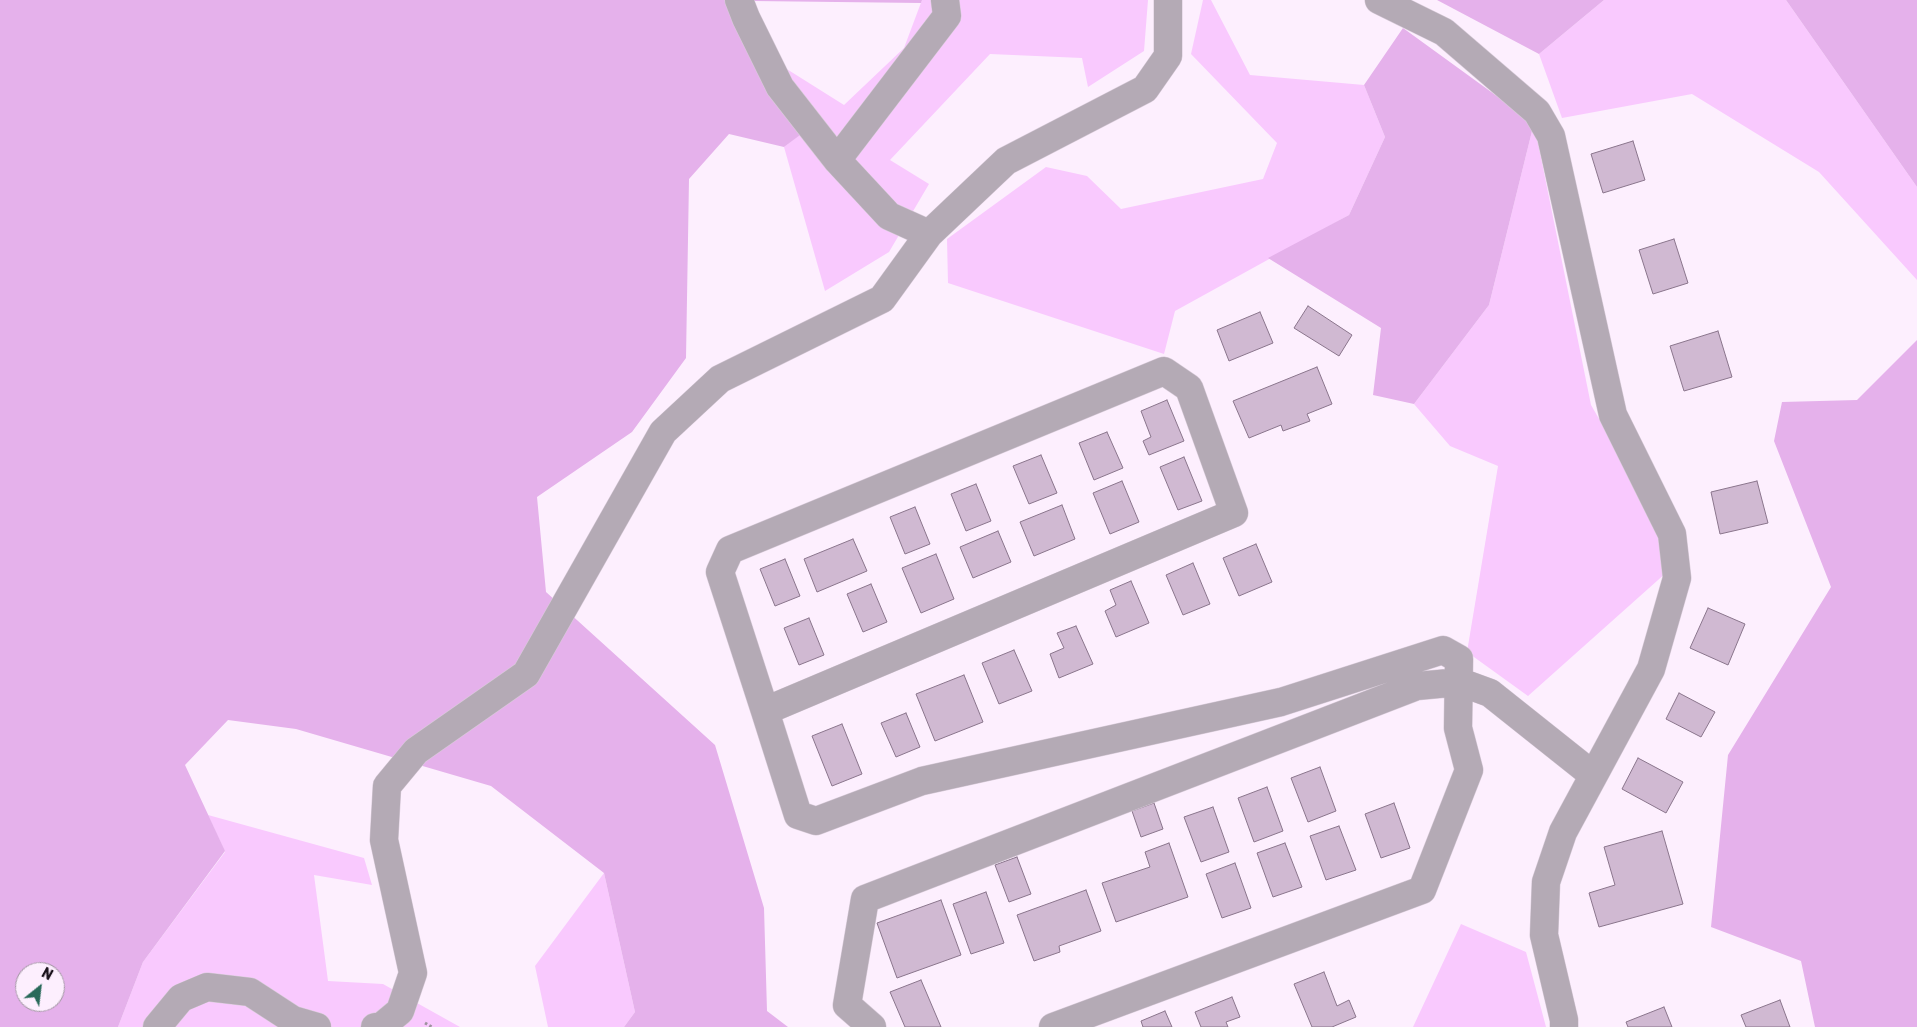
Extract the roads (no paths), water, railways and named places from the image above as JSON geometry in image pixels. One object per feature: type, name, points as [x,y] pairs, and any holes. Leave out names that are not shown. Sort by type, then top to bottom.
[{"type":"street","points":[[740,0],[746,18],[780,87],[837,160],[888,216],[929,234]]},
{"type":"street","points":[[837,160],[947,16],[945,0]]},
{"type":"street","points":[[375,1027],[382,1026],[400,1011],[413,973],[384,840],[387,786],[416,751],[526,674],[663,432],[720,379],[882,299],[929,234],[1006,161],[1145,89],[1168,56],[1168,0]]},
{"type":"street","points":[[1379,0],[1444,32],[1537,112],[1551,136],[1613,416],[1672,534],[1677,578],[1651,670],[1564,832],[1546,882],[1544,935],[1564,1027]]},
{"type":"street","points":[[765,711],[1234,513],[1189,388],[1164,371],[730,550],[720,572],[798,815],[816,821],[922,781],[1281,702],[1443,650],[1459,660],[1458,728],[1469,770],[1422,890],[1053,1027]]},
{"type":"street","points":[[872,1027],[847,1005],[865,899],[1417,686],[1460,682],[1490,693],[1593,775]]},
{"type":"street","points":[[157,1027],[181,998],[207,987],[250,992],[293,1020],[317,1027]]}]
